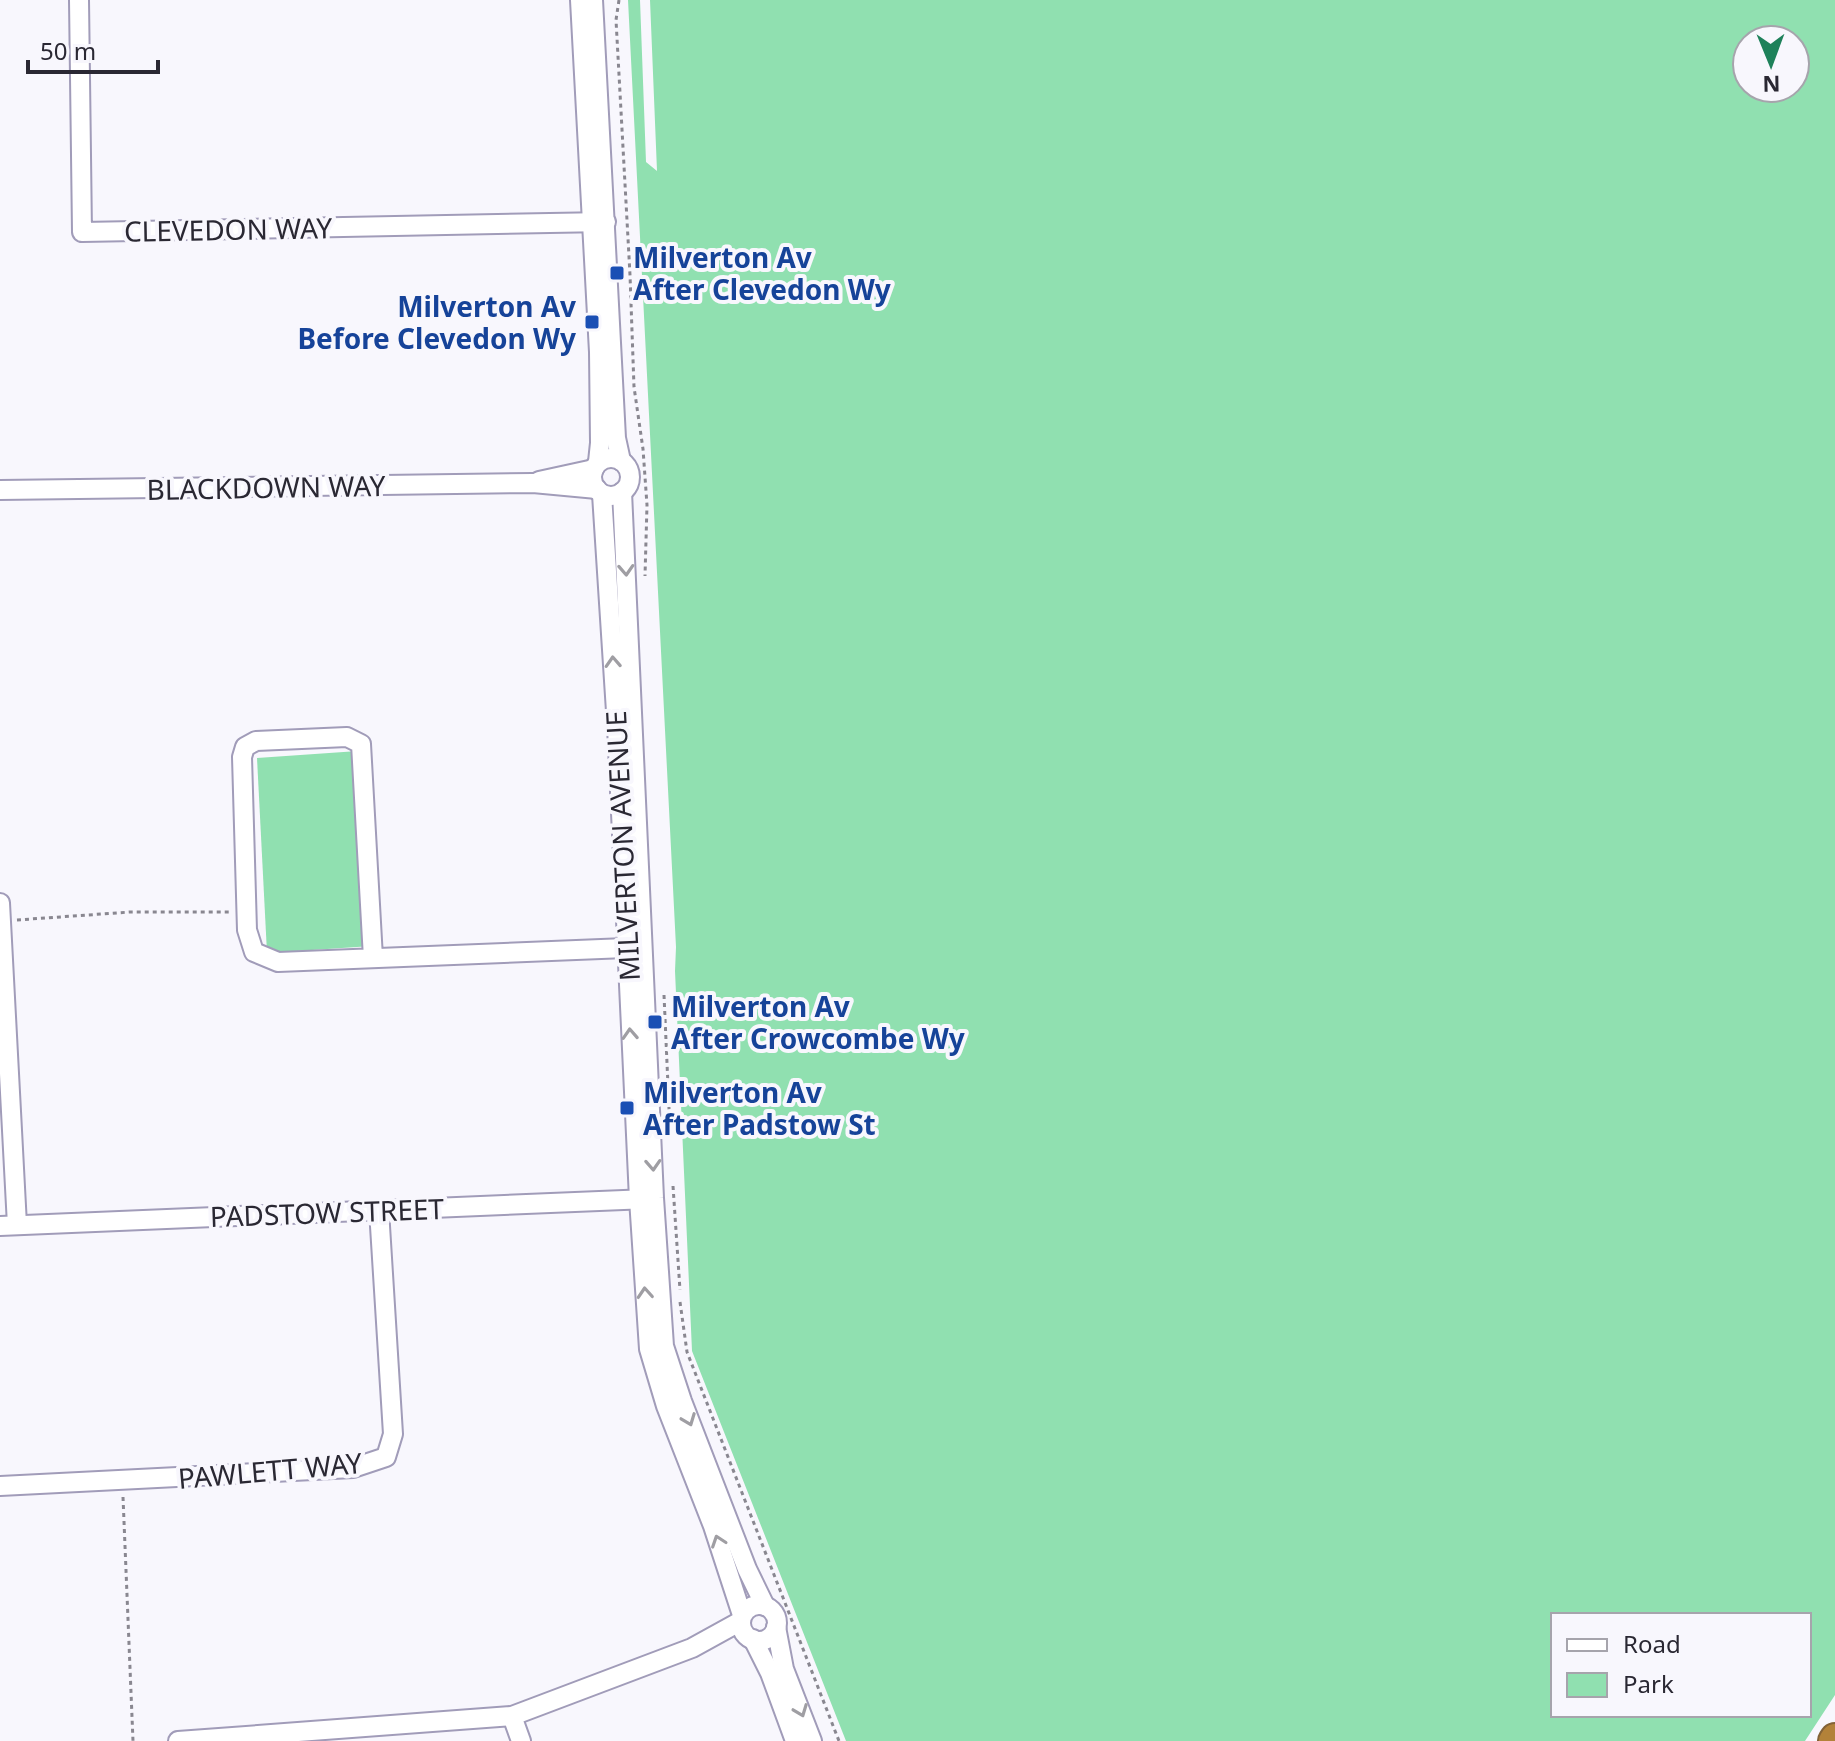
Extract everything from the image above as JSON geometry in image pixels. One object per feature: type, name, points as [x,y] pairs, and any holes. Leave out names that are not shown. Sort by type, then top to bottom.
[{"type":"street","name":"CLEVEDON WAY","points":[[79,0],[82,232],[599,222]]},
{"type":"street","points":[[580,0],[599,222],[616,438],[621,461],[629,472],[630,480],[616,495],[600,492],[592,477],[596,466],[600,394],[599,222],[593,0]]},
{"type":"street","points":[[596,466],[613,458],[621,461]]},
{"type":"street","name":"BLACKDOWN WAY","points":[[533,483],[596,466]]},
{"type":"street","name":"BLACKDOWN WAY","points":[[0,490],[533,483],[600,492]]},
{"type":"street","name":"MILVERTON AVENUE","points":[[600,492],[635,948]]},
{"type":"street","name":"MILVERTON AVENUE","points":[[622,492],[635,948],[647,1199],[649,1349],[746,1628],[770,1673],[795,1741]]},
{"type":"street","points":[[373,958],[361,744],[354,739],[256,741],[245,747],[242,757],[247,930],[254,952],[264,958],[278,962],[635,948]]},
{"type":"street","points":[[0,903],[8,1225]]},
{"type":"street","name":"MILVERTON AVENUE","points":[[647,1199],[667,1360],[747,1569],[765,1606]]},
{"type":"street","name":"PADSTOW STREET","points":[[8,1225],[647,1199]]},
{"type":"street","name":"PAWLETT WAY","points":[[0,1486],[353,1468],[386,1457],[393,1434],[379,1210]]},
{"type":"street","points":[[746,1628],[752,1606],[765,1606],[774,1614],[784,1669],[812,1741]]},
{"type":"street","points":[[178,1741],[512,1716],[746,1628],[769,1637],[776,1627]]},
{"type":"street","points":[[512,1716],[521,1741]]},
{"type":"path","points":[[619,0],[616,20],[634,387],[647,505],[644,583]]},
{"type":"path","points":[[1,921],[130,912],[247,912]]},
{"type":"path","points":[[664,995],[671,1144]]},
{"type":"path","points":[[671,1180],[687,1352],[839,1741]]},
{"type":"path","points":[[123,1481],[133,1741]]},
{"type":"green space","points":[[628,0],[640,0],[646,162],[657,171],[650,0],[1835,0],[1835,1695],[1805,1741],[846,1741],[692,1351],[676,947]]},
{"type":"green space","points":[[358,751],[372,946],[267,953],[257,758]]},
{"type":"place","name":"Milverton Av After Clevedon Wy","points":[[617,273]]},
{"type":"place","name":"Milverton Av Before Clevedon Wy","points":[[592,322]]},
{"type":"place","name":"Milverton Av After Crowcombe Wy","points":[[655,1022]]},
{"type":"place","name":"Milverton Av After Padstow St","points":[[627,1108]]}]
